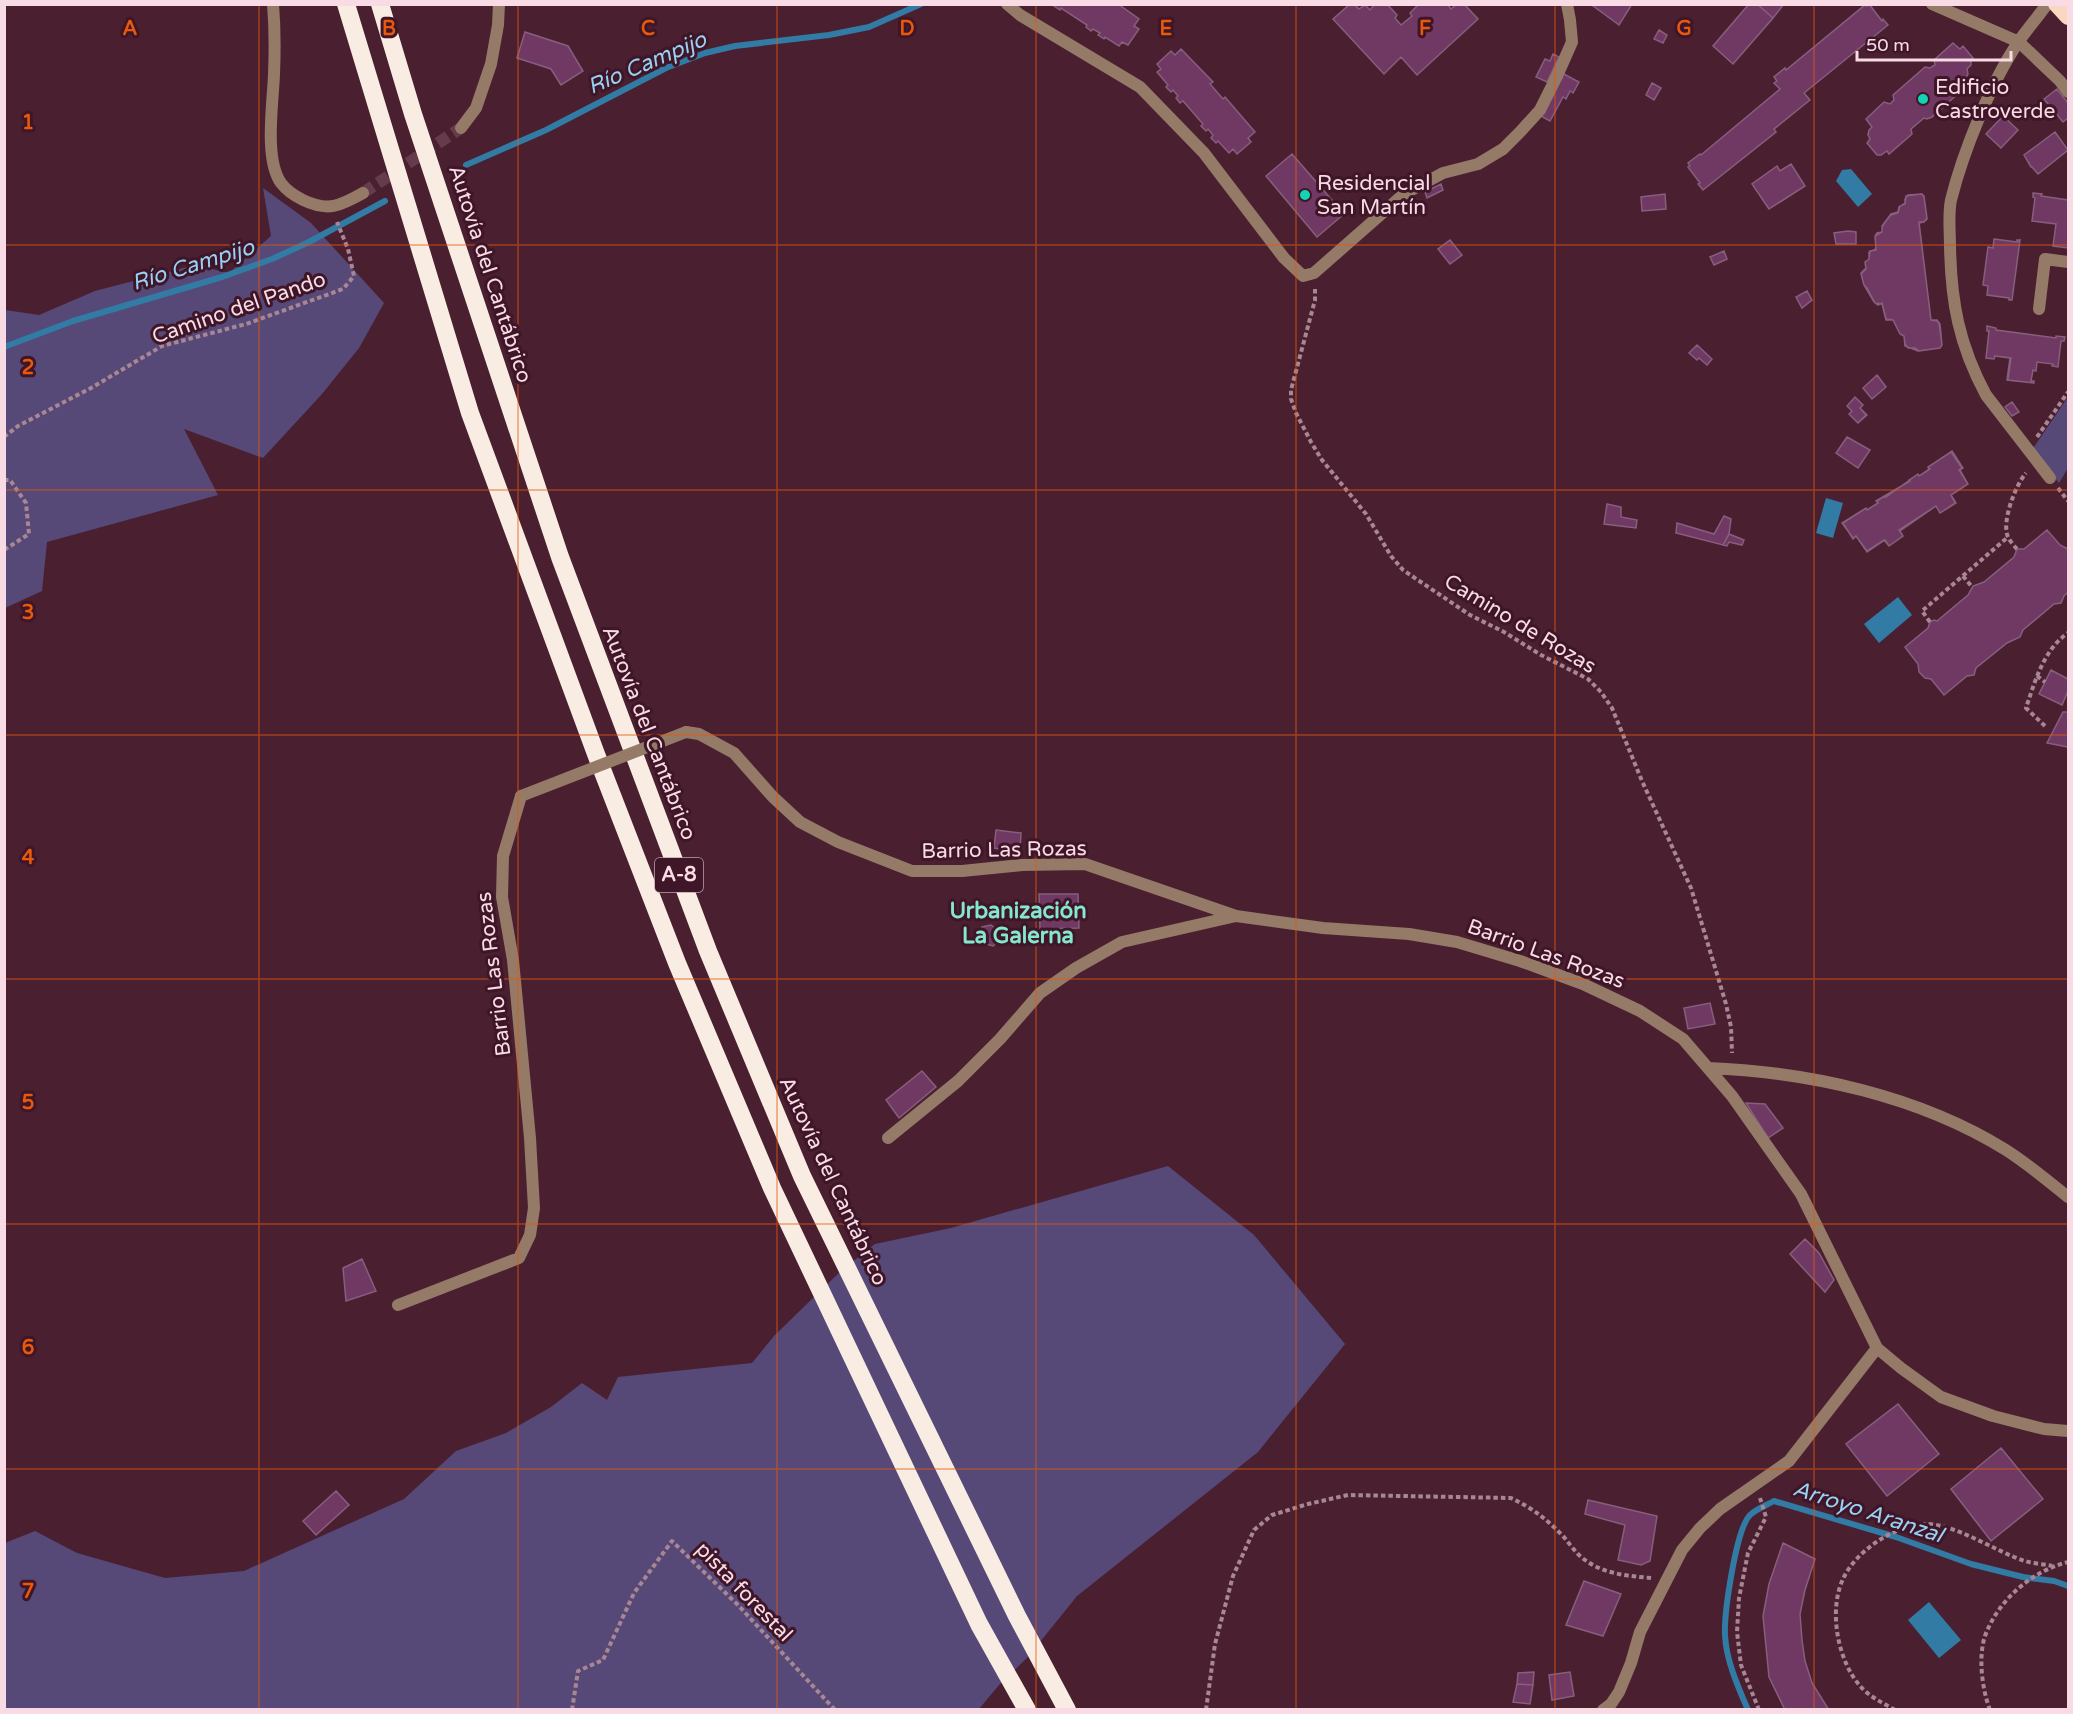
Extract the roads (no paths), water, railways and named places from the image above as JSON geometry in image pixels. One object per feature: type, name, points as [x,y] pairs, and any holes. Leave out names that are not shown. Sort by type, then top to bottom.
[{"type":"highway","name":"A-8","points":[[346,4],[470,413],[596,754],[677,963],[777,1199],[979,1624],[1027,1710]]},
{"type":"highway","name":"Autovía del Cantábrico","points":[[380,4],[413,114],[560,557],[708,951],[802,1176],[1017,1616],[1067,1710]]},
{"type":"highway","points":[[2056,4],[2068,17]]},
{"type":"street","points":[[273,4],[276,29],[271,120],[272,159],[281,182],[295,196],[318,207],[330,207],[347,202],[363,193]]},
{"type":"street","points":[[461,128],[476,108],[491,64],[499,4]]},
{"type":"street","points":[[1007,4],[1038,26],[1140,87],[1204,153],[1284,258],[1303,276],[1314,273],[1404,194],[1443,173],[1478,164],[1503,149],[1519,133],[1540,110],[1572,42],[1567,4]]},
{"type":"street","points":[[1932,4],[2019,42],[2061,81],[2068,92]]},
{"type":"street","points":[[2047,4],[2019,42],[1996,81],[1978,123],[1951,202],[1950,265],[1954,308],[1961,338],[1978,380],[1986,395],[2050,478]]},
{"type":"street","points":[[2039,309],[2045,260],[2068,262]]},
{"type":"street","name":"Barrio Las Rozas","points":[[398,1305],[519,1258],[530,1235],[534,1208],[530,1138],[513,960],[502,897],[503,856],[521,796],[686,732],[699,734],[734,753],[773,797],[800,822],[838,842],[912,871],[962,871],[1022,865],[1085,864],[1236,916],[1323,928],[1419,935],[1457,942],[1520,961],[1583,984],[1640,1011],[1683,1039],[1732,1096],[1801,1194],[1877,1348]]},
{"type":"street","name":"Barrio Las Rozas","points":[[888,1138],[958,1081],[1000,1039],[1040,993],[1076,968],[1122,942],[1236,916]]},
{"type":"street","points":[[1708,1068],[1788,1077],[1881,1096],[1921,1109],[1962,1127],[2005,1150],[2068,1197]]},
{"type":"street","points":[[1603,1710],[1611,1704],[1619,1692],[1640,1632],[1682,1550],[1720,1509],[1789,1461],[1877,1348],[1941,1397],[1993,1416],[2044,1429],[2068,1431]]},
{"type":"water","points":[[1851,169],[1872,194],[1858,207],[1836,181],[1842,170]]},
{"type":"water","points":[[1826,498],[1843,503],[1833,538],[1816,533]]},
{"type":"water","points":[[1898,597],[1912,615],[1879,643],[1864,624]]},
{"type":"water","points":[[1929,1602],[1961,1640],[1939,1658],[1908,1620]]},
{"type":"waterway","name":"Río Campijo","points":[[466,165],[546,130],[666,68],[705,53],[735,46],[829,35],[869,27],[921,4]]},
{"type":"waterway","name":"Río Campijo","points":[[4,347],[73,321],[222,277],[272,259],[385,201]]},
{"type":"waterway","name":"Arroyo Aranzal","points":[[1748,1710],[1728,1654],[1725,1635],[1727,1609],[1732,1572],[1745,1523],[1752,1513],[1774,1501],[1896,1537],[1971,1564],[2068,1586]]},
{"type":"tunnel","points":[[363,193],[461,128]]},
{"type":"place","name":"Edificio Castroverde","points":[[1923,99]]},
{"type":"place","name":"Residencial San Martín","points":[[1305,195]]},
{"type":"district","name":"Urbanización La Galerna","points":[[1018,924]]}]
